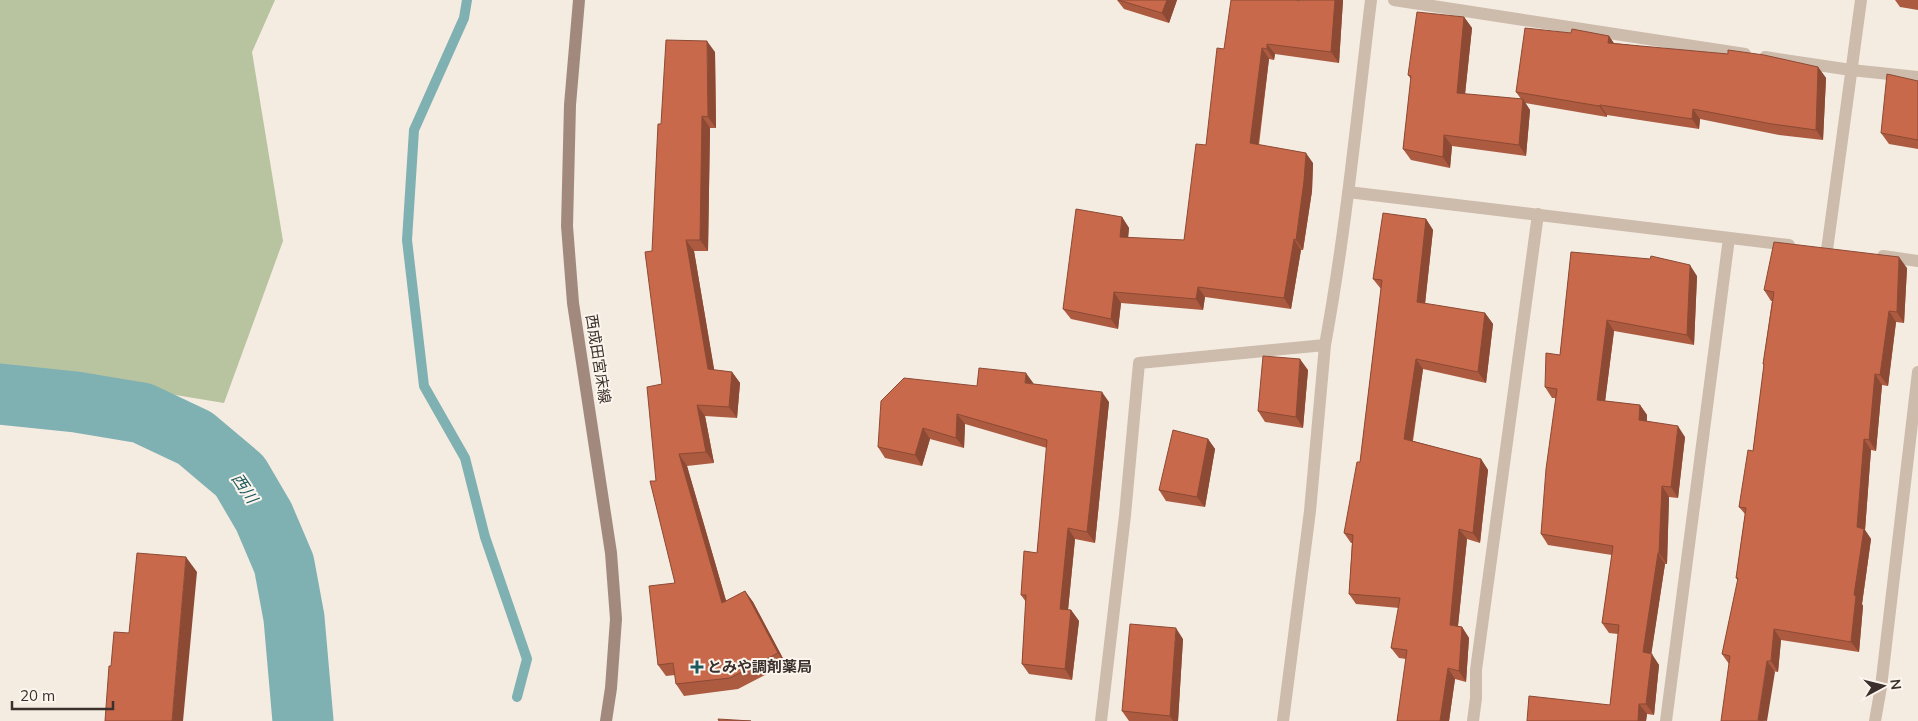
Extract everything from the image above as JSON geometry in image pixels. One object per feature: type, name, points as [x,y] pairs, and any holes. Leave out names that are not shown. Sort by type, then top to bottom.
[{"type":"main road","name":"西成田宮床線","points":[[578,0],[570,105],[567,226],[573,303],[611,553],[616,619],[611,688],[606,721]]},
{"type":"street","points":[[1283,721],[1310,511],[1325,345],[1348,192],[1371,0]]},
{"type":"street","points":[[1394,0],[1851,70],[1918,77]]},
{"type":"street","points":[[1827,250],[1861,0]]},
{"type":"street","points":[[1348,192],[1797,246]]},
{"type":"street","points":[[1472,721],[1476,698],[1477,660],[1538,214]]},
{"type":"street","points":[[1666,721],[1729,238]]},
{"type":"street","points":[[1872,255],[1918,261]]},
{"type":"street","points":[[1101,721],[1125,515],[1139,363],[1325,345]]},
{"type":"street","points":[[1875,721],[1881,687],[1918,372]]},
{"type":"green space","points":[[0,0],[275,0],[252,52],[283,241],[224,403],[0,366]]},
{"type":"building","points":[[1118,0],[1167,0],[1162,13]]},
{"type":"building","points":[[1231,0],[1335,0],[1331,52],[1267,44],[1267,49],[1262,48],[1250,143],[1306,153],[1296,240],[1294,239],[1284,298],[1198,287],[1196,299],[1114,292],[1111,319],[1063,309],[1076,209],[1122,217],[1120,237],[1184,240],[1196,144],[1206,145],[1217,48],[1224,49]]},
{"type":"building","points":[[1417,12],[1464,17],[1457,93],[1523,99],[1519,145],[1444,135],[1443,157],[1403,149],[1411,76],[1408,75]]},
{"type":"building","points":[[1525,28],[1571,33],[1572,29],[1609,36],[1608,43],[1728,54],[1728,50],[1764,55],[1818,67],[1816,130],[1693,109],[1692,119],[1516,92]]},
{"type":"building","points":[[666,40],[707,41],[708,117],[702,116],[700,240],[686,240],[708,369],[732,372],[729,407],[697,405],[706,452],[679,454],[722,603],[745,591],[778,653],[730,678],[676,684],[673,663],[658,665],[649,586],[675,583],[650,481],[656,481],[647,387],[662,384],[645,252],[652,251],[658,124],[661,124]]},
{"type":"building","points":[[1887,74],[1918,81],[1918,140],[1881,133]]},
{"type":"building","points":[[1383,213],[1426,219],[1417,302],[1485,313],[1478,372],[1416,359],[1404,439],[1481,459],[1473,533],[1459,529],[1450,625],[1462,627],[1459,671],[1448,668],[1440,721],[1397,721],[1407,650],[1391,648],[1400,598],[1349,594],[1353,535],[1344,533],[1357,462],[1360,462],[1382,280],[1373,279]]},
{"type":"building","points":[[1774,242],[1899,257],[1897,312],[1889,311],[1880,375],[1875,374],[1869,440],[1864,439],[1857,527],[1864,529],[1854,595],[1856,596],[1851,642],[1774,629],[1771,661],[1767,661],[1758,720],[1765,721],[1721,721],[1730,656],[1722,654],[1738,578],[1736,578],[1746,508],[1739,507],[1748,450],[1753,451],[1774,292],[1764,290]]},
{"type":"building","points":[[1571,252],[1650,259],[1651,256],[1690,265],[1687,335],[1607,320],[1597,400],[1640,405],[1639,420],[1678,426],[1671,487],[1662,486],[1659,553],[1643,652],[1652,654],[1646,704],[1639,704],[1638,721],[1527,721],[1529,696],[1610,705],[1619,625],[1602,623],[1613,546],[1541,534],[1546,469],[1557,389],[1545,387],[1546,353],[1560,355]]},
{"type":"building","points":[[1263,356],[1300,359],[1296,417],[1258,411]]},
{"type":"building","points":[[979,368],[1026,373],[1025,383],[1102,392],[1087,532],[1068,528],[1060,609],[1071,610],[1065,669],[1022,664],[1026,595],[1021,595],[1024,551],[1037,553],[1047,440],[957,414],[956,438],[923,428],[915,455],[878,447],[881,401],[904,378],[977,386]]},
{"type":"building","points":[[1173,430],[1208,439],[1197,497],[1159,490]]},
{"type":"building","points":[[137,553],[186,557],[172,721],[105,721],[109,666],[111,666],[114,632],[129,633]]},
{"type":"building","points":[[1130,624],[1176,628],[1170,716],[1122,711]]},
{"type":"building","points":[[718,719],[751,721],[719,721]]},
{"type":"waterway","points":[[467,0],[464,18],[414,130],[407,240],[424,386],[465,458],[485,537],[527,659],[517,697]]},
{"type":"waterway","name":"西川","points":[[0,394],[76,402],[142,413],[195,438],[240,476],[264,517],[284,564],[294,618],[303,721]]},
{"type":"place","name":"とみや調剤薬局","points":[[697,667]]}]
